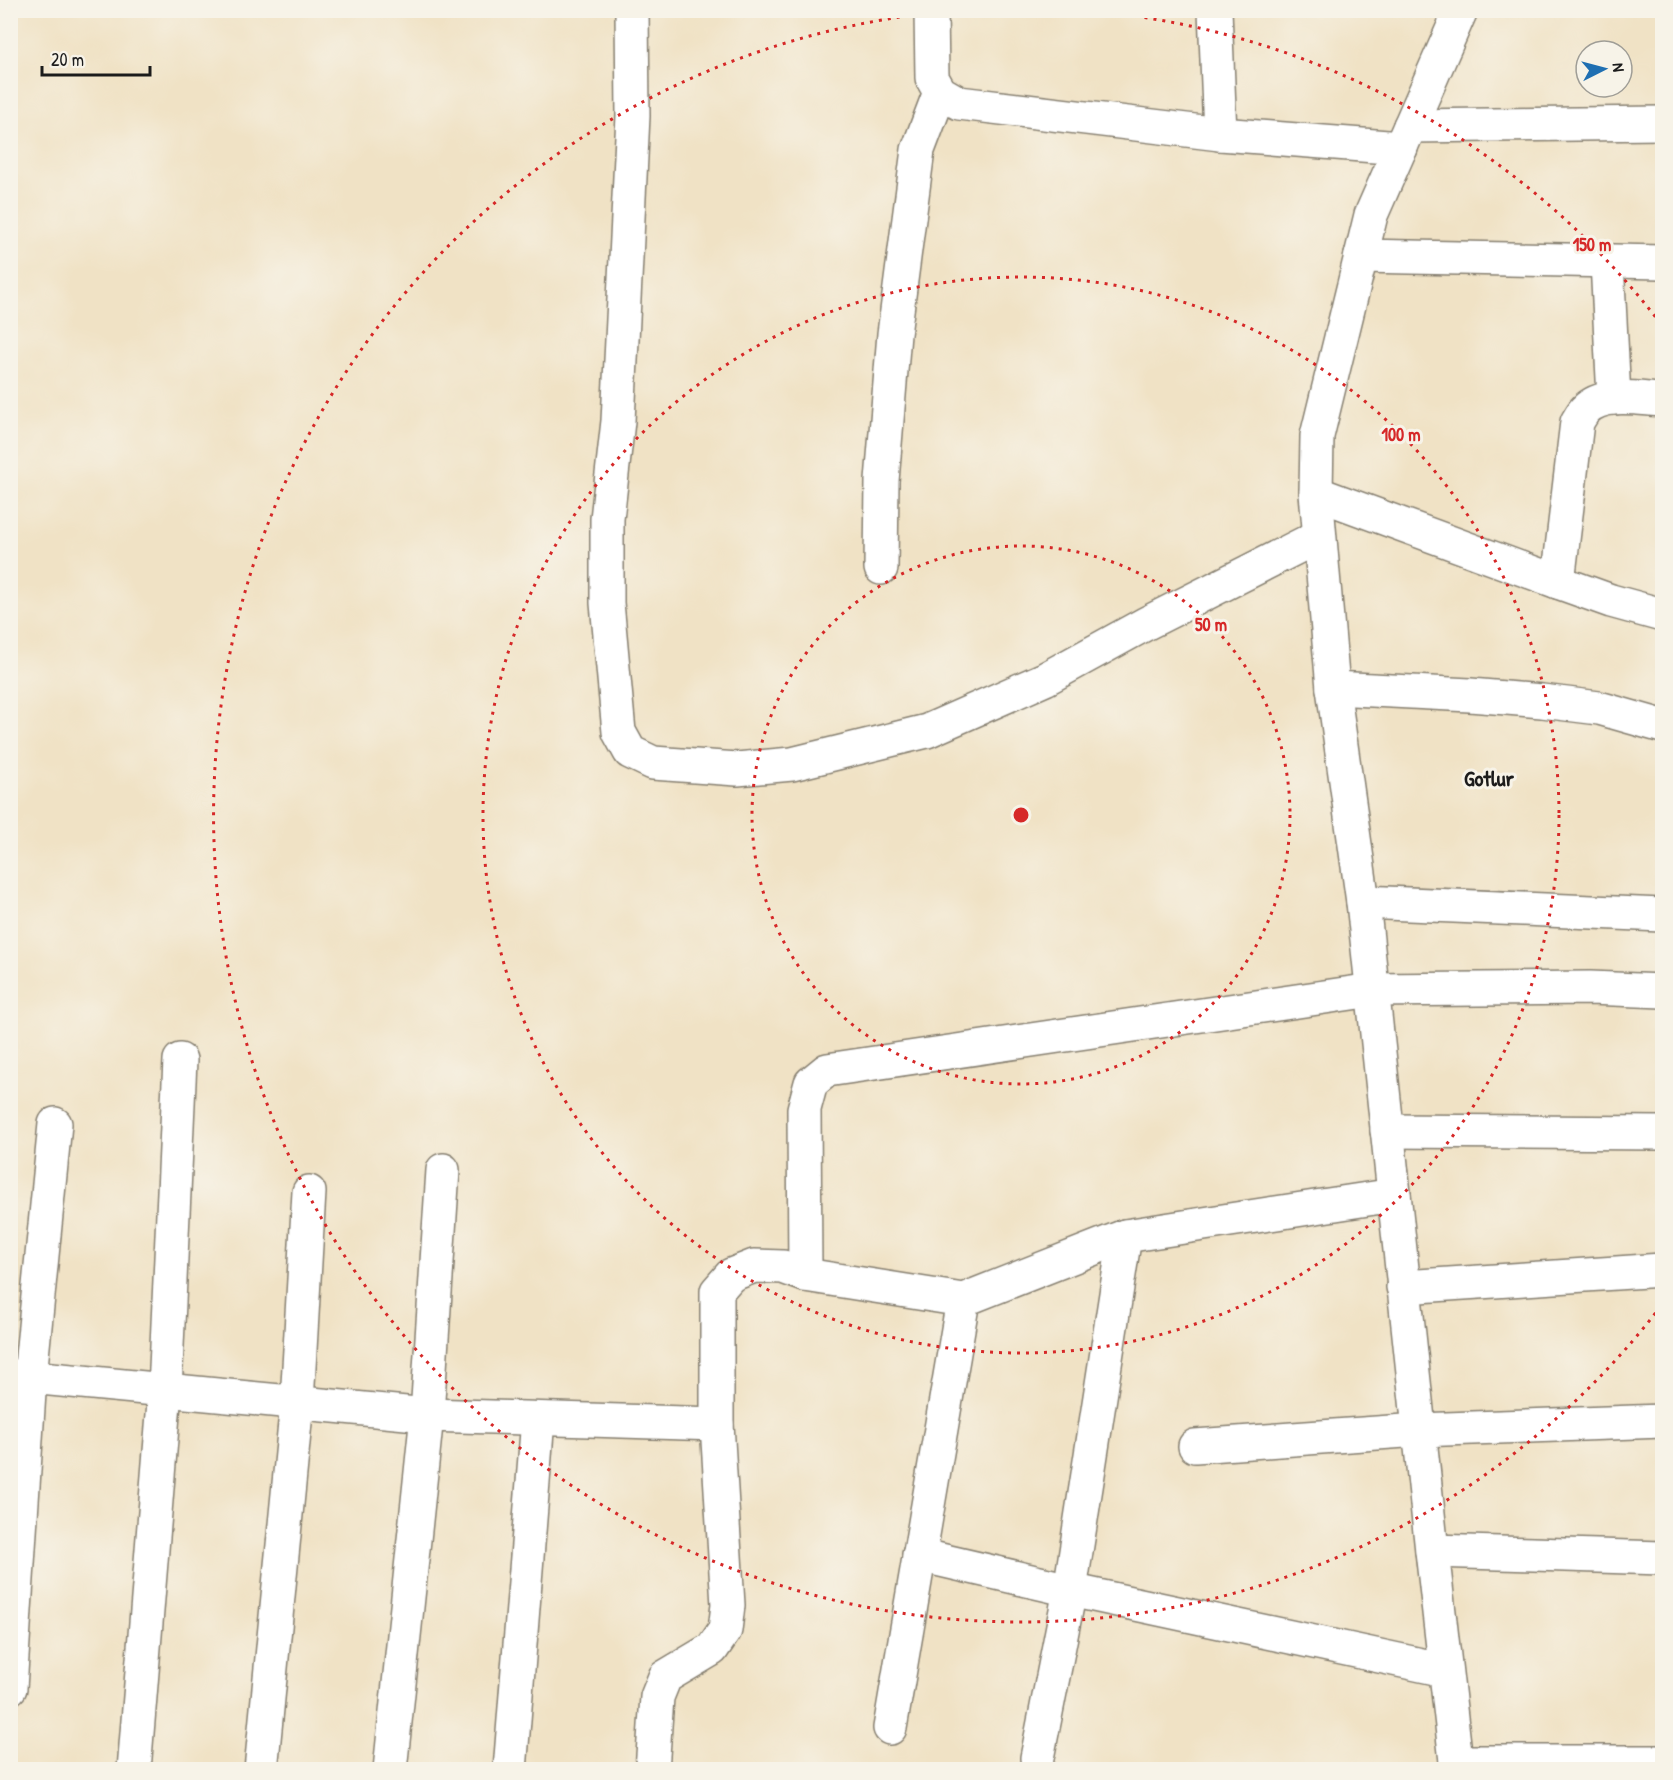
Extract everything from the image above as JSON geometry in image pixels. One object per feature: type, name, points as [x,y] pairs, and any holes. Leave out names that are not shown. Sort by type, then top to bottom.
[{"type":"street","points":[[632,10],[633,116],[618,422],[607,519],[607,603],[619,732],[630,752],[653,763],[737,769],[792,764],[927,731],[1045,679],[1147,623],[1320,536]]},
{"type":"street","points":[[931,10],[932,78],[940,92],[959,103],[1220,134],[1405,137],[1662,123]]},
{"type":"street","points":[[1215,10],[1220,134]]},
{"type":"street","points":[[1461,10],[1371,215],[1317,436],[1316,493],[1333,688],[1363,902],[1456,1766],[1662,1762]]},
{"type":"street","points":[[881,568],[882,481],[895,323],[918,150],[940,92]]},
{"type":"street","points":[[1361,256],[1662,262]]},
{"type":"street","points":[[1608,262],[1614,398]]},
{"type":"street","points":[[1558,582],[1577,422],[1585,410],[1598,401],[1614,398],[1662,400]]},
{"type":"street","points":[[1316,493],[1611,601],[1662,615]]},
{"type":"street","points":[[1333,688],[1542,701],[1599,708],[1662,726]]},
{"type":"street","points":[[1363,902],[1662,915]]},
{"type":"street","points":[[805,1275],[804,1109],[811,1083],[827,1070],[1372,990],[1590,988],[1662,991]]},
{"type":"street","points":[[134,1770],[165,1390],[180,1060]]},
{"type":"street","points":[[10,1688],[20,1377],[55,1124]]},
{"type":"street","points":[[1387,1131],[1662,1133]]},
{"type":"street","points":[[390,1770],[427,1415],[444,1170]]},
{"type":"street","points":[[261,1770],[297,1402],[309,1192]]},
{"type":"street","points":[[652,1770],[657,1696],[665,1677],[712,1649],[725,1630],[728,1605],[717,1424],[717,1291],[731,1275],[754,1266],[783,1267],[805,1275],[963,1300],[1125,1236],[1394,1195]]},
{"type":"street","points":[[1037,1758],[1070,1590],[1125,1236]]},
{"type":"street","points":[[1403,1287],[1662,1270]]},
{"type":"street","points":[[890,1728],[963,1300]]},
{"type":"street","points":[[20,1377],[427,1415],[717,1424]]},
{"type":"street","points":[[510,1770],[538,1419]]},
{"type":"street","points":[[1195,1446],[1419,1430],[1662,1421]]},
{"type":"street","points":[[1432,1551],[1662,1558]]},
{"type":"street","points":[[919,1555],[1070,1590],[1445,1670]]},
{"type":"district","name":"Gotlur","points":[[1489,778]]}]
